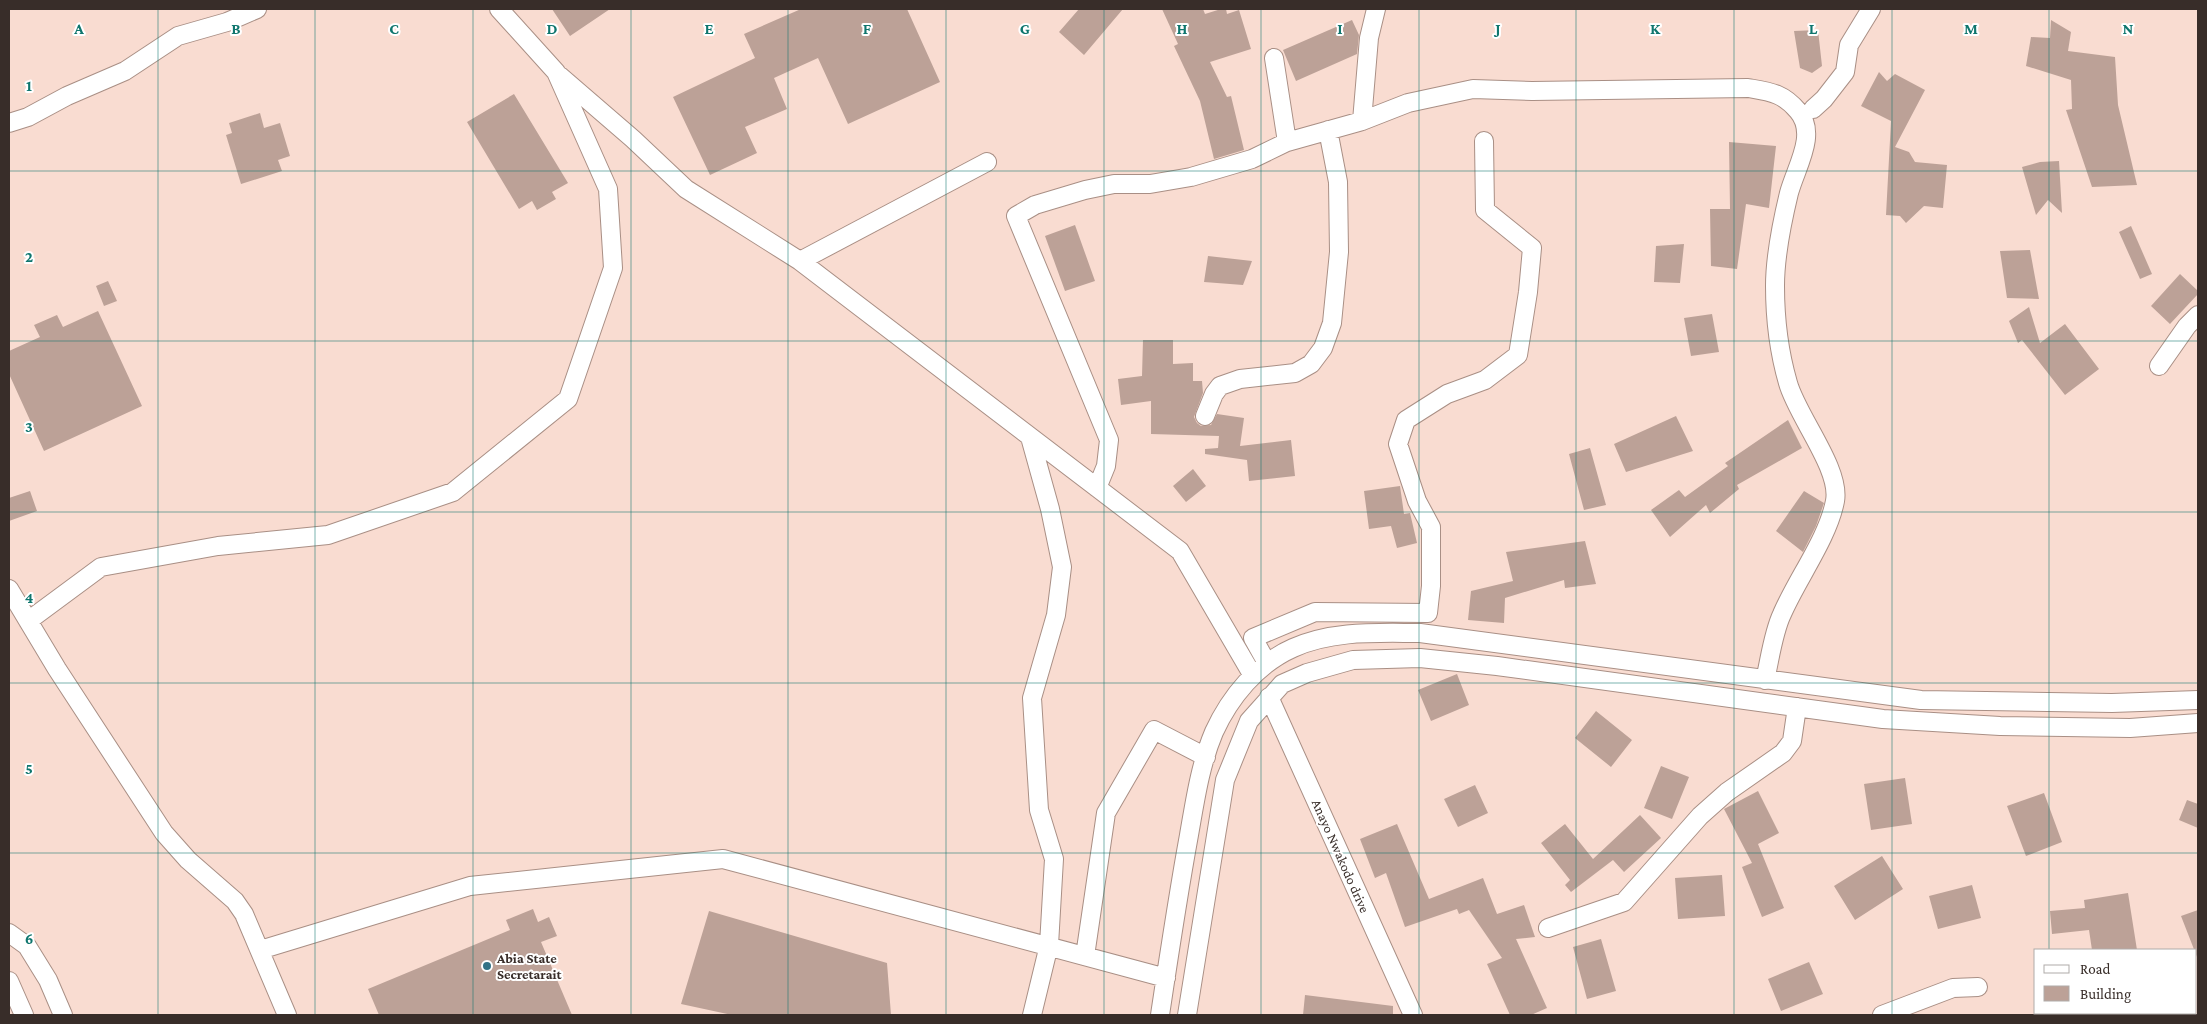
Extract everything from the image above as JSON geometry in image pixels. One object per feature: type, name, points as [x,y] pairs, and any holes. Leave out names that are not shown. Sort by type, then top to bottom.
[{"type":"street","points":[[9,123],[125,71],[178,36],[227,22],[256,9]]},
{"type":"street","points":[[499,9],[556,72],[633,139],[686,189],[800,261],[1180,552],[1252,676]]},
{"type":"street","points":[[1362,121],[1369,38],[1376,9]]},
{"type":"street","points":[[1813,109],[1824,99],[1845,72],[1849,45],[1871,9]]},
{"type":"street","points":[[1274,58],[1288,142]]},
{"type":"street","points":[[28,621],[101,567],[218,546],[328,535],[453,492],[568,399],[613,268],[608,189],[556,72]]},
{"type":"street","points":[[1097,488],[1106,466],[1109,440],[1016,216],[1035,205],[1085,190],[1114,184],[1150,184],[1191,177],[1252,159],[1288,142],[1362,121],[1408,103],[1473,89],[1542,91],[1748,88],[1776,93],[1788,100],[1804,118],[1807,130],[1806,143],[1789,193],[1777,256],[1775,306],[1788,384],[1836,485],[1835,501],[1821,538],[1781,616],[1765,680]]},
{"type":"street","points":[[1205,416],[1214,394],[1220,386],[1240,378],[1295,372],[1311,364],[1323,348],[1332,323],[1339,252],[1338,182],[1328,130]]},
{"type":"street","points":[[1267,663],[1253,638],[1316,612],[1428,613],[1431,586],[1431,527],[1416,501],[1398,444],[1406,420],[1447,394],[1485,380],[1518,355],[1528,292],[1532,248],[1485,210],[1484,141]]},
{"type":"street","points":[[800,261],[987,162]]},
{"type":"street","points":[[2159,366],[2187,326],[2198,315]]},
{"type":"street","points":[[1030,437],[1050,509],[1062,567],[1056,615],[1032,698],[1039,810],[1054,860],[1049,946],[1032,1015]]},
{"type":"street","points":[[9,589],[56,668],[164,833],[188,860],[234,901],[244,914],[287,1015]]},
{"type":"street","points":[[1160,1015],[1189,833],[1200,776],[1214,732],[1244,685],[1252,676],[1267,663],[1293,648],[1348,634],[1420,633],[1921,700],[2112,703],[2198,700]]},
{"type":"street","points":[[1187,1015],[1225,780],[1249,721],[1268,697],[1282,684],[1307,673],[1353,660],[1420,658],[1497,666],[1883,719],[2000,726],[2130,728],[2198,723]]},
{"type":"street","name":"Anayo Nwakodo drive","points":[[1268,697],[1413,1015]]},
{"type":"street","points":[[1548,928],[1624,902],[1700,816],[1727,792],[1783,753],[1792,741],[1796,708]]},
{"type":"street","points":[[1085,956],[1106,814],[1154,730],[1206,756]]},
{"type":"street","points":[[260,950],[470,886],[723,859],[1166,978]]},
{"type":"street","points":[[9,933],[26,946],[48,980],[63,1015]]},
{"type":"street","points":[[9,981],[24,1015]]},
{"type":"street","points":[[1882,1015],[1953,988],[1978,987]]},
{"type":"building","points":[[552,9],[610,9],[570,36]]},
{"type":"building","points":[[801,9],[907,9],[940,82],[848,124],[818,58],[774,78],[787,109],[745,127],[757,153],[710,175],[673,97],[755,58],[744,34]]},
{"type":"building","points":[[1079,9],[1123,9],[1084,55],[1059,32]]},
{"type":"building","points":[[1162,9],[1203,9],[1205,14],[1221,9],[1226,9],[1227,14],[1239,10],[1251,49],[1210,62],[1227,97],[1231,96],[1244,150],[1214,159],[1200,101],[1174,46],[1178,44]]},
{"type":"building","points":[[1352,20],[1359,35],[1357,54],[1296,81],[1283,50]]},
{"type":"building","points":[[2051,20],[2071,32],[2068,51],[2115,57],[2118,105],[2137,185],[2092,187],[2066,110],[2072,109],[2071,80],[2026,66],[2031,37],[2050,38]]},
{"type":"building","points":[[1818,30],[1822,66],[1812,73],[1800,68],[1794,31]]},
{"type":"building","points":[[1879,72],[1887,81],[1895,74],[1925,90],[1895,147],[1909,152],[1915,162],[1947,165],[1943,208],[1924,206],[1906,223],[1900,216],[1886,215],[1891,121],[1861,106]]},
{"type":"building","points":[[514,94],[568,183],[552,192],[556,199],[537,210],[532,201],[519,209],[467,122]]},
{"type":"building","points":[[260,113],[264,128],[280,123],[290,156],[278,160],[282,171],[241,184],[226,135],[232,133],[229,123]]},
{"type":"building","points":[[1729,142],[1776,146],[1769,208],[1746,204],[1737,269],[1711,266],[1710,209],[1730,209]]},
{"type":"building","points":[[2059,161],[2062,213],[2048,200],[2036,215],[2022,167],[2040,162]]},
{"type":"building","points":[[1075,225],[1095,281],[1065,291],[1045,236]]},
{"type":"building","points":[[2131,226],[2152,274],[2140,279],[2119,232]]},
{"type":"building","points":[[1684,244],[1680,283],[1654,282],[1656,246]]},
{"type":"building","points":[[2030,250],[2039,299],[2007,298],[2000,251]]},
{"type":"building","points":[[1208,256],[1252,261],[1243,285],[1204,282]]},
{"type":"building","points":[[2180,274],[2198,291],[2198,294],[2170,324],[2151,306]]},
{"type":"building","points":[[108,281],[117,301],[104,306],[96,286]]},
{"type":"building","points":[[2029,307],[2040,343],[2065,324],[2099,369],[2065,395],[2022,340],[2018,343],[2009,321]]},
{"type":"building","points":[[98,311],[142,406],[44,451],[9,374],[9,351],[40,337],[34,325],[57,315],[63,327]]},
{"type":"building","points":[[1712,314],[1719,352],[1691,356],[1684,318]]},
{"type":"building","points":[[1143,340],[1173,340],[1173,364],[1193,363],[1193,381],[1202,381],[1203,393],[1194,417],[1197,423],[1201,426],[1211,425],[1217,414],[1244,418],[1240,446],[1291,440],[1295,476],[1249,481],[1247,460],[1205,454],[1205,449],[1218,448],[1219,436],[1151,434],[1151,401],[1121,405],[1118,379],[1142,376]]},
{"type":"building","points":[[1676,416],[1693,451],[1626,472],[1614,444]]},
{"type":"building","points":[[1788,420],[1802,448],[1737,485],[1739,489],[1710,513],[1706,505],[1670,537],[1651,510],[1679,490],[1685,497],[1728,466],[1725,463]]},
{"type":"building","points":[[1590,448],[1606,505],[1584,510],[1569,454]]},
{"type":"building","points":[[1193,469],[1206,486],[1186,502],[1173,486]]},
{"type":"building","points":[[1400,486],[1404,514],[1410,513],[1417,543],[1397,548],[1391,526],[1369,529],[1364,491]]},
{"type":"building","points":[[30,491],[37,511],[9,521],[9,498]]},
{"type":"building","points":[[1804,491],[1824,503],[1816,526],[1803,552],[1776,531]]},
{"type":"building","points":[[1585,541],[1596,584],[1565,588],[1564,580],[1505,598],[1504,623],[1468,620],[1471,591],[1513,581],[1506,552]]},
{"type":"building","points":[[1457,674],[1469,705],[1431,721],[1418,690]]},
{"type":"building","points":[[1596,711],[1632,740],[1611,767],[1575,738]]},
{"type":"building","points":[[1661,766],[1689,777],[1672,819],[1644,808]]},
{"type":"building","points":[[1905,778],[1912,824],[1871,830],[1864,784]]},
{"type":"building","points":[[1475,785],[1488,813],[1458,827],[1444,799]]},
{"type":"building","points":[[1758,791],[1779,833],[1758,844],[1784,908],[1762,917],[1742,867],[1752,863],[1724,809]]},
{"type":"building","points":[[2044,793],[2062,842],[2026,856],[2007,806]]},
{"type":"building","points":[[2187,800],[2198,804],[2198,828],[2179,820]]},
{"type":"building","points":[[1640,815],[1661,838],[1624,872],[1613,860],[1571,892],[1565,885],[1570,880],[1541,843],[1565,824],[1593,859]]},
{"type":"building","points":[[1397,824],[1429,899],[1483,878],[1497,914],[1524,905],[1535,937],[1516,939],[1547,1008],[1531,1015],[1510,1015],[1487,964],[1502,958],[1469,910],[1459,914],[1457,909],[1405,927],[1386,873],[1375,878],[1360,839]]},
{"type":"building","points":[[1882,856],[1903,889],[1855,920],[1834,886]]},
{"type":"building","points":[[1722,875],[1725,916],[1678,919],[1675,878]]},
{"type":"building","points":[[1972,885],[1981,918],[1938,929],[1929,896]]},
{"type":"building","points":[[2128,893],[2137,949],[2092,949],[2089,930],[2052,934],[2050,911],[2085,908],[2084,900]]},
{"type":"building","name":"Abia State Secretarait","points":[[533,909],[538,922],[549,917],[557,936],[541,942],[572,1015],[379,1015],[368,989],[510,930],[506,920]]},
{"type":"building","points":[[2198,910],[2198,957],[2197,949],[2194,949],[2181,916]]},
{"type":"building","points":[[709,911],[887,963],[891,1015],[732,1015],[681,1004]]},
{"type":"building","points":[[1601,939],[1616,991],[1587,999],[1573,947]]},
{"type":"building","points":[[1809,962],[1823,994],[1781,1011],[1768,979]]},
{"type":"building","points":[[1305,995],[1393,1006],[1393,1015],[1303,1015]]},
{"type":"place","name":"Abia State Secretarait","points":[[487,966]]}]
